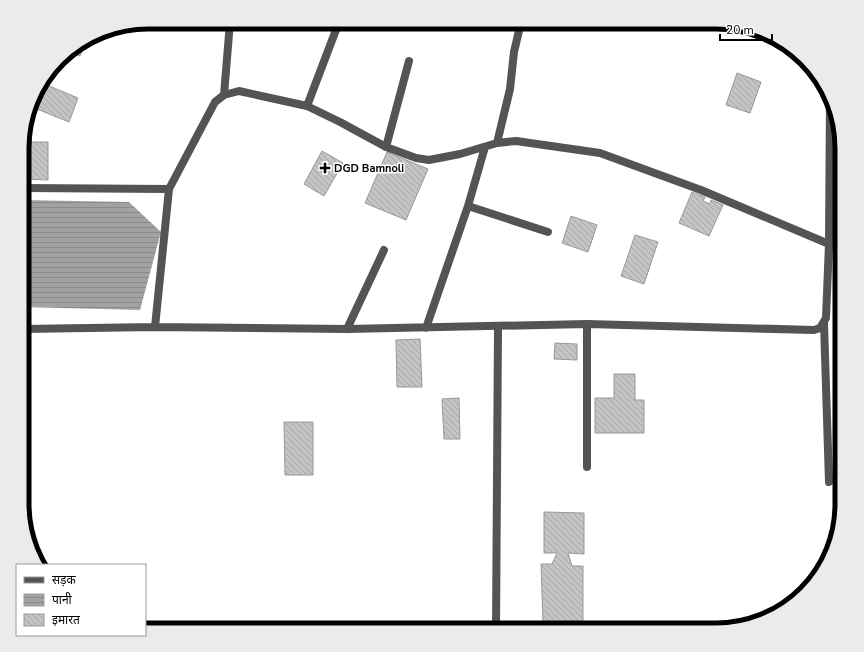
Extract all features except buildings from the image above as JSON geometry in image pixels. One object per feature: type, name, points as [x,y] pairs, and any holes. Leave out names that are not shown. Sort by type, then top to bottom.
[{"type":"street","points":[[224,95],[229,29]]},
{"type":"street","points":[[307,106],[336,29]]},
{"type":"street","points":[[498,144],[510,89],[514,52],[519,29]]},
{"type":"street","points":[[386,147],[408,61]]},
{"type":"street","points":[[155,327],[169,190],[215,102],[224,95],[239,91],[307,106],[386,147],[416,158],[429,160],[516,141],[600,153],[701,190],[829,244]]},
{"type":"street","points":[[29,329],[155,327],[347,329],[587,324],[814,330],[820,328],[826,318],[829,244],[830,114]]},
{"type":"street","points":[[426,328],[468,206],[485,147]]},
{"type":"street","points":[[830,180],[835,180]]},
{"type":"street","points":[[29,188],[169,190]]},
{"type":"street","points":[[468,206],[548,232]]},
{"type":"street","points":[[347,329],[384,250]]},
{"type":"street","points":[[824,323],[829,482]]},
{"type":"street","points":[[587,324],[587,467]]},
{"type":"street","points":[[496,623],[498,327]]},
{"type":"water","points":[[29,200],[129,202],[161,232],[140,310],[29,307]]},
{"type":"place","name":"DGD Bamnoli","points":[[325,168]]}]
